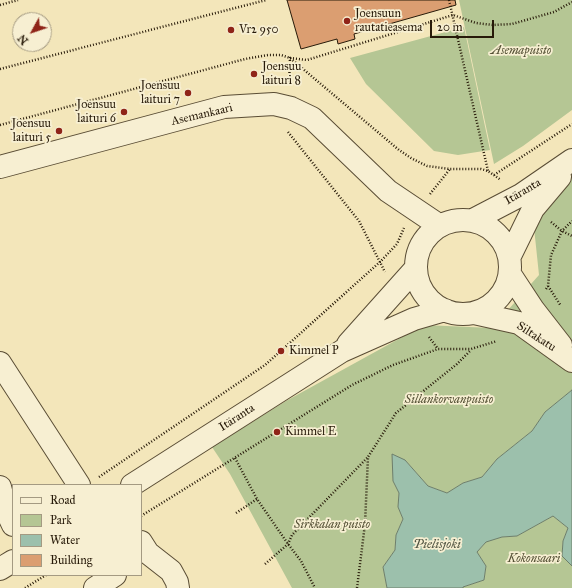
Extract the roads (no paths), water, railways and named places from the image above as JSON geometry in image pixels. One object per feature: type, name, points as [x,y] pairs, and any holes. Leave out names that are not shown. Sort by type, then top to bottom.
[{"type":"street","name":"Asemankaari","points":[[0,167],[224,107],[274,104],[291,108],[312,118],[388,191],[440,226]]},
{"type":"street","name":"Itäranta","points":[[473,220],[521,195],[572,160]]},
{"type":"street","name":"Itäranta","points":[[510,265],[533,209],[572,164]]},
{"type":"street","points":[[456,220],[473,220],[490,227],[502,240],[510,265],[504,291],[491,305],[474,313],[459,314],[445,310],[430,300],[420,286],[416,268],[419,252],[427,236],[440,226],[456,220]]},
{"type":"street","name":"Siltakatu","points":[[510,265],[533,309],[572,360]]},
{"type":"street","name":"Itäranta","points":[[342,351],[416,268]]},
{"type":"street","name":"Itäranta","points":[[134,484],[342,351],[414,319],[445,310]]},
{"type":"street","name":"Siltakatu","points":[[474,313],[519,323],[572,360]]},
{"type":"street","points":[[0,363],[86,483]]},
{"type":"street","points":[[0,486],[6,510],[12,523]]},
{"type":"street","points":[[143,551],[171,571],[178,588]]},
{"type":"street","points":[[0,569],[12,562]]},
{"type":"street","points":[[95,588],[113,576]]},
{"type":"water","name":"Pielisjoki","points":[[572,390],[572,566],[562,556],[563,541],[568,528],[553,516],[517,536],[502,537],[486,542],[477,552],[486,566],[484,580],[463,588],[387,588],[383,567],[395,550],[396,535],[403,519],[398,507],[399,493],[393,481],[392,454],[405,460],[428,486],[447,493],[463,483],[482,477],[497,459],[532,431],[545,412]]},
{"type":"place","name":"Joensuun rautatieasema","points":[[347,21]]},
{"type":"place","name":"Vr2 950","points":[[231,30]]},
{"type":"place","name":"Joensuu laituri 8","points":[[254,74]]},
{"type":"place","name":"Joensuu laituri 7","points":[[188,93]]},
{"type":"place","name":"Joensuu laituri 6","points":[[124,112]]},
{"type":"place","name":"Joensuu laituri 5","points":[[59,131]]},
{"type":"place","name":"Kimmel P","points":[[281,351]]},
{"type":"place","name":"Kimmel E","points":[[277,432]]},
{"type":"park label","name":"Asemapuisto","points":[[521,51]]},
{"type":"park label","name":"Sillankorvanpuisto","points":[[449,400]]},
{"type":"park label","name":"Sirkkalan puisto","points":[[332,525]]},
{"type":"park label","name":"Kokonsaari","points":[[534,559]]}]
